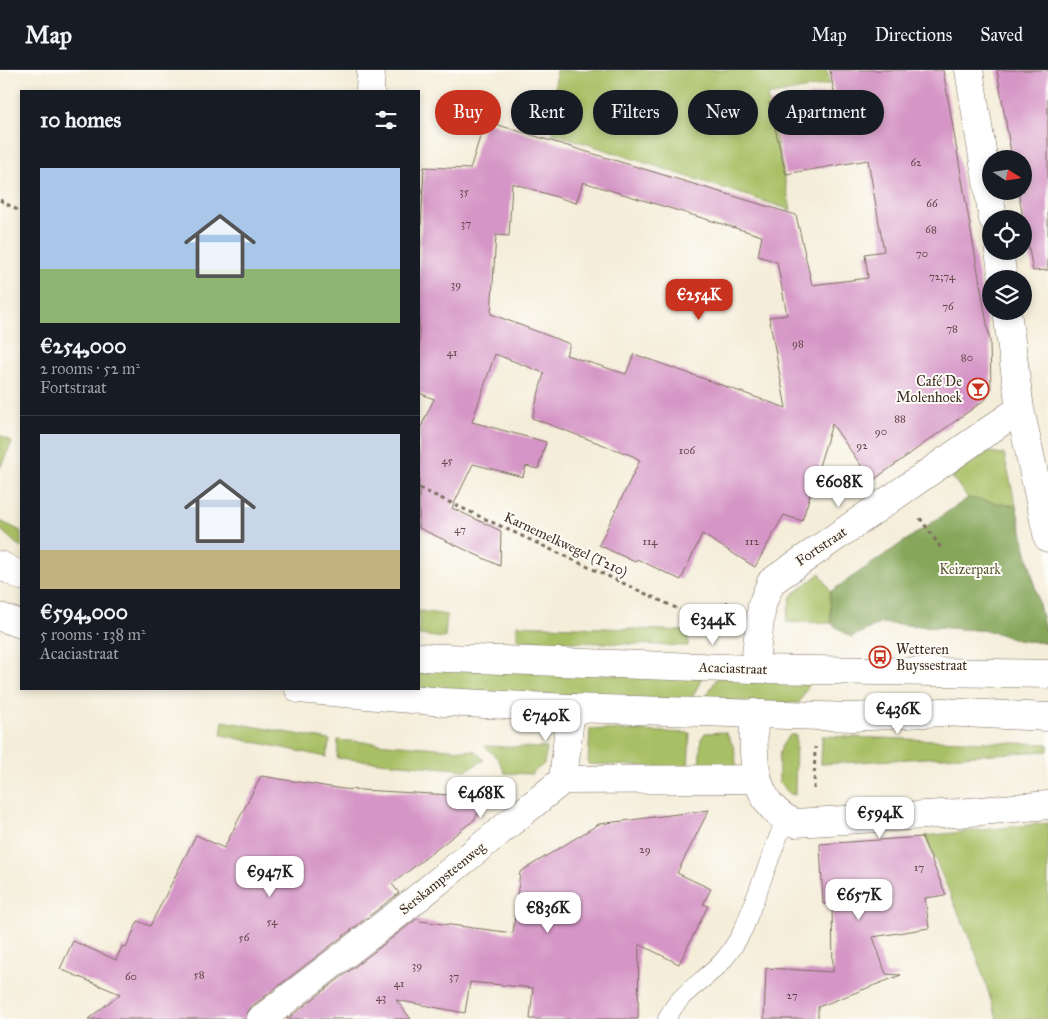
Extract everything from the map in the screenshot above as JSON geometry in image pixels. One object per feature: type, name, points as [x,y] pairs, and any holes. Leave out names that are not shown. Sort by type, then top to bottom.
[{"type":"street","points":[[370,90],[371,70]]},
{"type":"street","points":[[969,70],[992,210]]},
{"type":"street","points":[[1009,320],[1020,409],[1048,538]]},
{"type":"street","name":"Fortstraat","points":[[754,669],[762,605],[770,582],[1020,409]]},
{"type":"street","points":[[0,565],[20,575]]},
{"type":"street","points":[[0,616],[20,624]]},
{"type":"street","name":"Acaciastraat","points":[[420,658],[754,669],[1048,674]]},
{"type":"street","points":[[310,690],[444,702],[571,708],[853,717],[942,712],[1048,717]]},
{"type":"street","points":[[571,708],[563,780],[757,779]]},
{"type":"street","points":[[754,713],[757,779],[769,806],[785,819],[795,823],[958,813],[1048,805]]},
{"type":"street","name":"Serskampsteenweg","points":[[261,1019],[399,914],[563,780]]},
{"type":"lane","points":[[667,1019],[675,1004],[719,966],[738,940],[785,819]]},
{"type":"path","points":[[0,200],[20,211]]},
{"type":"path","name":"Karnemelkwegel (T210)","points":[[420,488],[704,621]]},
{"type":"green space","points":[[556,70],[827,70],[830,84],[798,90],[768,90],[768,135],[775,135],[791,210],[559,135],[583,135],[583,90],[555,90]]},
{"type":"green space","points":[[0,435],[12,442],[0,468]]},
{"type":"green space","name":"Keizerpark","points":[[987,452],[1004,454],[1048,643],[1017,640],[991,631],[881,623],[851,637],[831,623],[786,622],[791,596],[820,573],[831,592],[968,498],[952,477]]},
{"type":"green space","name":"Keizerpark","points":[[968,498],[1016,506],[1048,643],[1017,640],[991,631],[881,623],[851,637],[831,623],[830,592]]},
{"type":"green space","points":[[0,521],[20,531],[20,547],[0,529]]},
{"type":"green space","points":[[420,611],[447,615],[445,638],[420,635]]},
{"type":"green space","points":[[517,625],[689,631],[688,646],[517,640]]},
{"type":"green space","points":[[420,667],[702,678],[691,700],[420,689]]},
{"type":"green space","points":[[717,678],[811,681],[799,703],[704,700]]},
{"type":"green space","points":[[223,721],[330,740],[326,757],[221,735]]},
{"type":"green space","points":[[590,729],[690,733],[688,768],[588,764]]},
{"type":"green space","points":[[725,732],[734,750],[736,770],[699,769],[701,739],[705,733]]},
{"type":"green space","points":[[790,735],[796,735],[795,795],[790,794],[779,783],[780,752]]},
{"type":"green space","points":[[822,736],[1048,744],[1048,751],[821,764]]},
{"type":"green space","points":[[338,740],[475,751],[484,760],[466,770],[337,758]]},
{"type":"green space","points":[[485,746],[547,748],[544,764],[531,774],[505,773],[498,759]]},
{"type":"green space","points":[[1048,823],[1048,1019],[997,1019],[975,951],[925,836]]},
{"type":"building","points":[[830,70],[943,70],[982,295],[982,320],[986,320],[990,341],[991,390],[986,399],[872,481],[832,424],[802,521],[784,515],[755,567],[702,534],[681,580],[637,559],[635,562],[599,545],[640,460],[532,418],[544,373],[495,354],[472,422],[546,442],[538,469],[526,466],[523,477],[473,464],[452,508],[501,531],[500,566],[420,528],[420,429],[434,399],[420,393],[420,249],[424,167],[470,169],[481,135],[501,135],[501,126],[511,129],[511,135],[531,135],[796,215],[812,285],[868,278],[865,254],[884,251],[868,160],[786,174],[777,135],[884,135],[884,90],[834,90]],"holes":[[[583,182],[762,236],[758,256],[777,262],[787,315],[769,317],[786,408],[634,354],[626,374],[566,355],[570,344],[491,314],[496,235],[509,236],[512,183],[576,203]]]},
{"type":"building","points":[[997,70],[1048,70],[1048,270],[1033,271],[1031,260],[1032,210],[1022,210],[1020,200],[1032,200],[1032,150],[1010,150]]},
{"type":"building","points":[[261,776],[343,789],[468,796],[484,803],[474,820],[392,884],[399,893],[251,1007],[246,1019],[88,1019],[120,994],[60,969],[73,941],[116,960],[122,946],[126,948],[138,921],[150,926],[196,835],[224,848]]},
{"type":"building","points":[[709,810],[677,873],[711,889],[703,904],[708,906],[679,964],[639,944],[638,1019],[530,1019],[533,988],[470,982],[465,1013],[396,1000],[411,1019],[287,1019],[418,918],[420,921],[513,933],[520,872],[599,824]]},
{"type":"building","points":[[922,837],[946,895],[925,898],[929,928],[873,937],[886,974],[901,975],[818,1007],[818,1019],[764,1019],[766,968],[833,972],[832,903],[823,904],[820,844]]},
{"type":"place","name":"Café De Molenhoek","points":[[978,389]]},
{"type":"place","name":"Wetteren Buyssestraat","points":[[880,657]]}]
